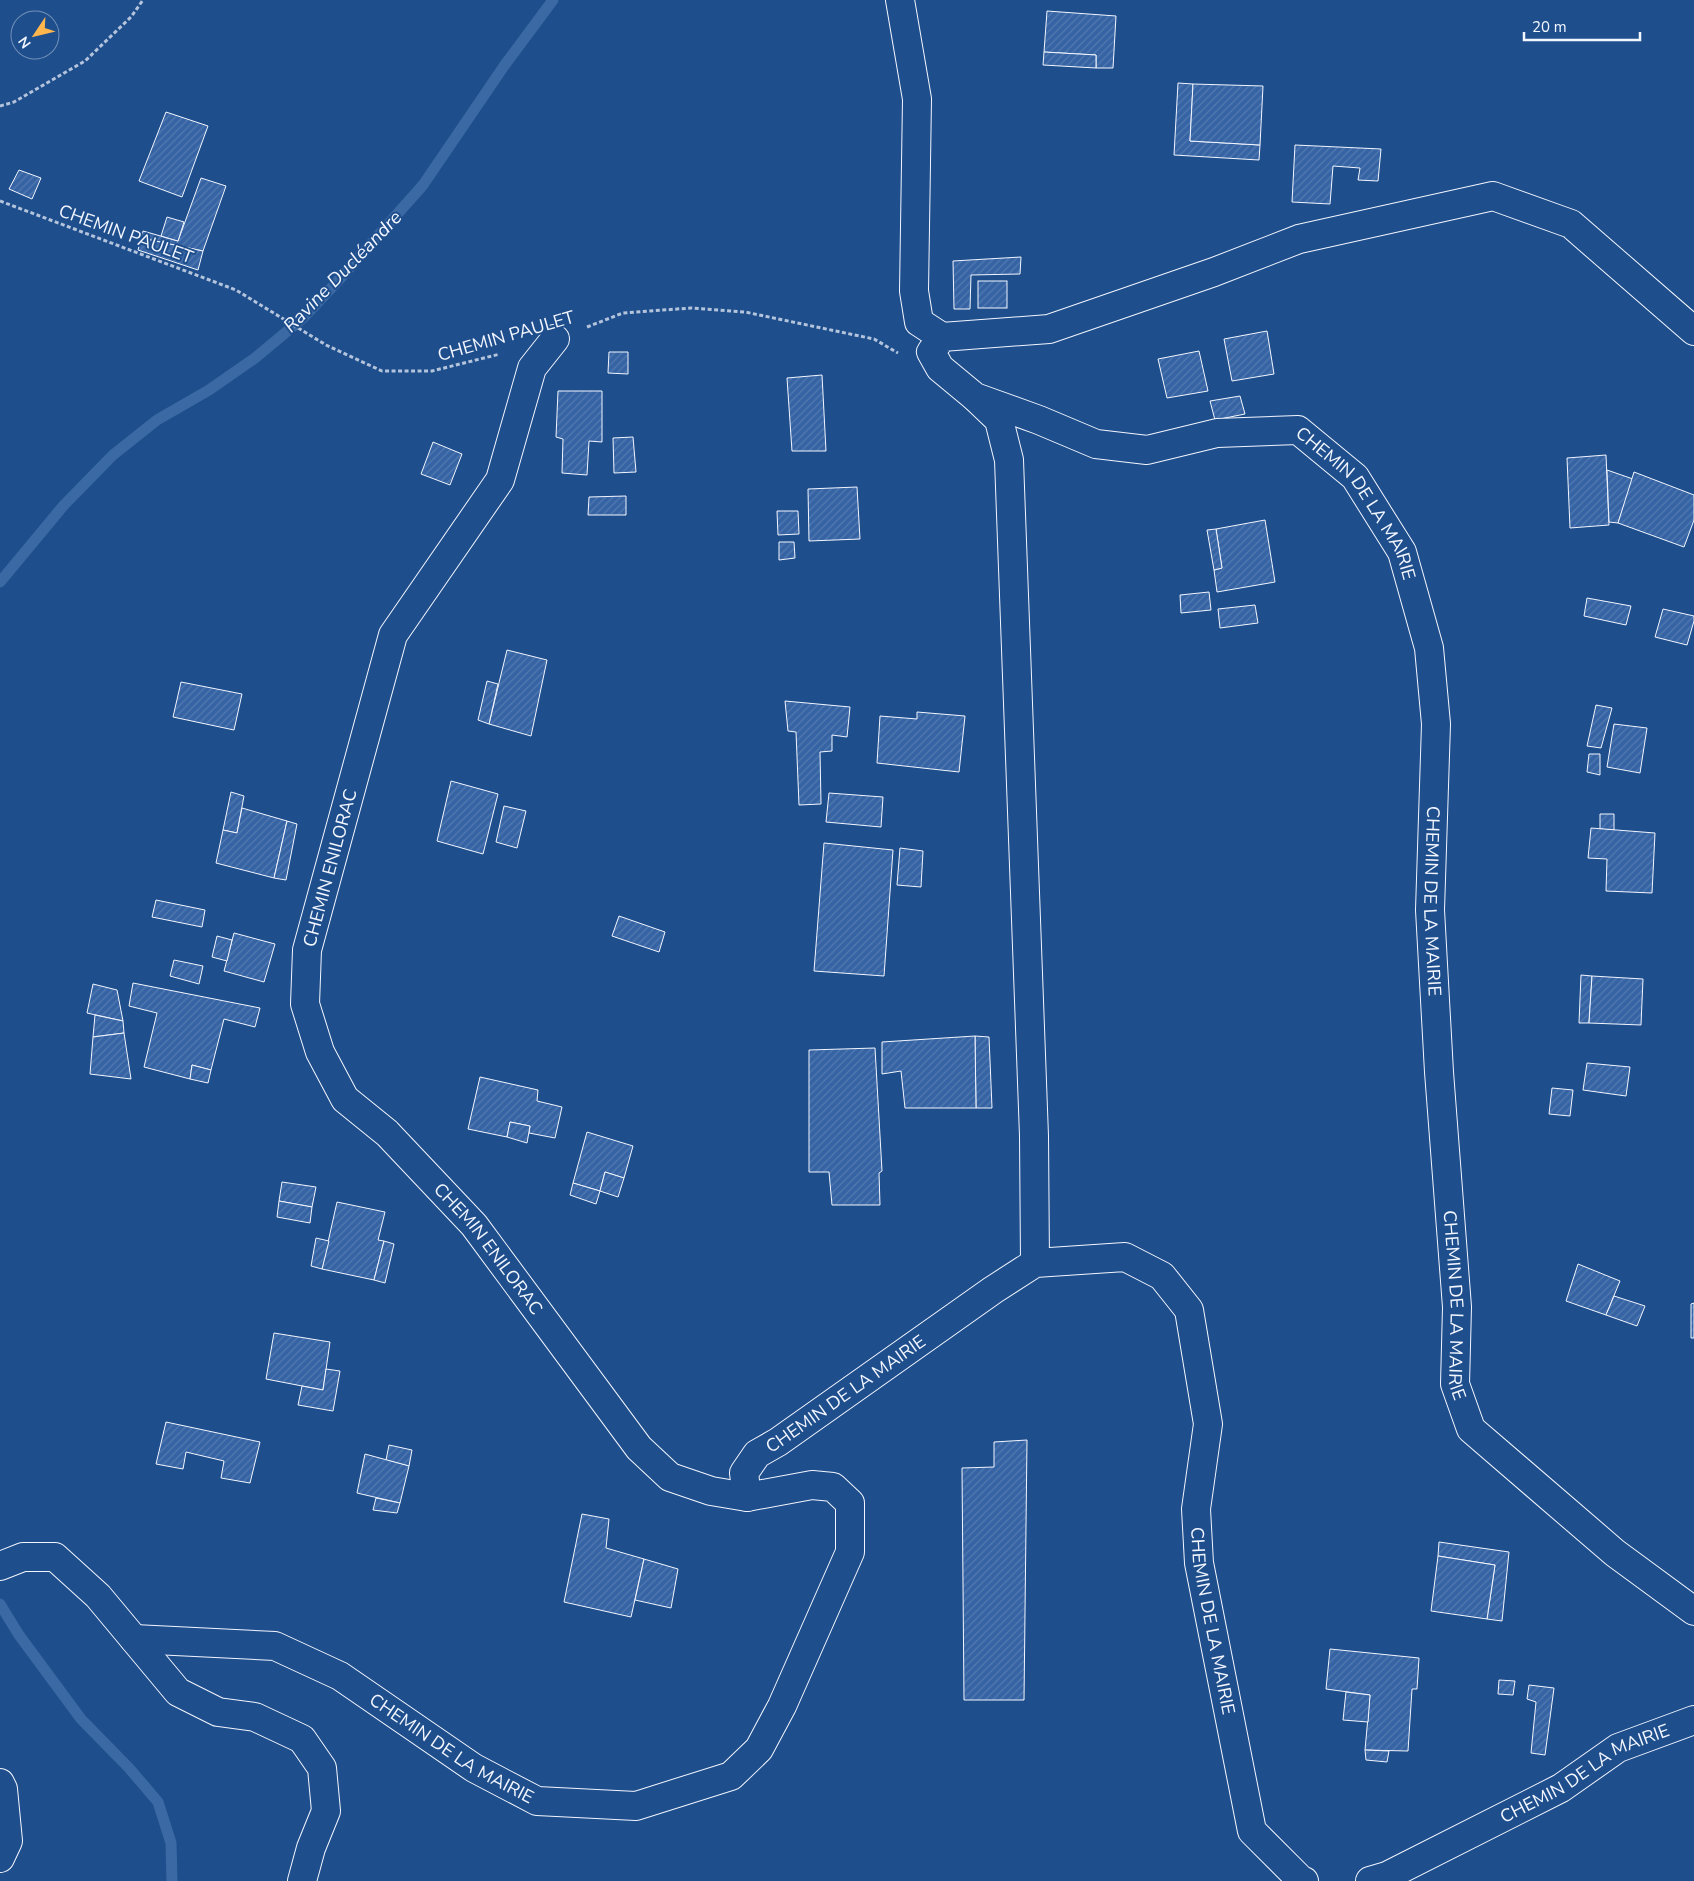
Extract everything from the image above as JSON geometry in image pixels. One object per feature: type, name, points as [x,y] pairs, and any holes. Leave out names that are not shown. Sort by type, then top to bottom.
[{"type":"street","points":[[900,0],[918,100],[914,291],[919,322],[942,337],[1049,329],[1214,272],[1299,239],[1493,196],[1571,224],[1694,331]]},
{"type":"street","name":"CHEMIN DE LA MAIRIE","points":[[942,337],[931,352],[940,368],[975,397],[1039,420],[1096,444],[1147,450],[1217,433],[1298,430],[1355,477],[1402,552],[1429,648],[1436,724],[1430,910],[1439,1072],[1457,1307],[1455,1384],[1471,1430],[1615,1553],[1694,1610]]},
{"type":"street","name":"CHEMIN ENILORAC","points":[[555,339],[532,368],[500,480],[393,635],[307,950],[305,1004],[320,1052],[345,1099],[387,1133],[474,1225],[639,1448],[670,1477],[711,1491],[747,1497]]},
{"type":"street","points":[[975,397],[999,420],[1009,460],[1034,1136],[1035,1263]]},
{"type":"street","name":"CHEMIN DE LA MAIRIE","points":[[134,1639],[275,1646],[340,1676],[474,1768],[537,1801],[636,1806],[731,1776],[759,1749],[782,1706],[850,1552],[850,1503],[833,1487],[812,1485],[747,1497],[744,1473],[757,1454],[778,1442],[993,1290],[1035,1263],[1125,1257],[1162,1276],[1189,1310],[1208,1424],[1196,1509],[1199,1563],[1252,1831],[1304,1881]]},
{"type":"street","points":[[0,1566],[23,1557],[55,1557],[98,1596],[178,1692],[218,1712],[255,1717],[302,1739],[322,1768],[326,1811],[311,1848],[302,1881]]},
{"type":"street","name":"CHEMIN DE LA MAIRIE","points":[[1370,1881],[1387,1876],[1561,1788],[1618,1748],[1694,1720]]},
{"type":"street","points":[[0,1783],[3,1789],[8,1841],[0,1858]]},
{"type":"path","points":[[0,106],[14,102],[85,61],[131,17],[143,0]]},
{"type":"path","name":"CHEMIN PAULET","points":[[0,201],[236,290],[326,345],[382,371],[432,371],[501,354]]},
{"type":"path","name":"CHEMIN PAULET","points":[[555,339],[623,312],[691,308],[745,312],[874,339],[899,354]]},
{"type":"building","points":[[1047,11],[1116,16],[1113,68],[1096,68],[1096,55],[1044,52]]},
{"type":"building","points":[[1044,52],[1096,55],[1096,68],[1043,65]]},
{"type":"building","points":[[1178,83],[1193,84],[1190,141],[1260,145],[1259,160],[1174,155]]},
{"type":"building","points":[[1193,84],[1263,86],[1260,145],[1190,141]]},
{"type":"building","points":[[166,112],[208,126],[182,197],[139,181]]},
{"type":"building","points":[[1295,145],[1381,149],[1378,181],[1358,180],[1360,168],[1333,166],[1330,204],[1292,202]]},
{"type":"building","points":[[19,170],[41,178],[32,199],[9,189]]},
{"type":"building","points":[[201,178],[226,186],[203,251],[141,238],[143,231],[178,241]]},
{"type":"building","points":[[167,217],[184,222],[178,241],[161,236]]},
{"type":"building","points":[[141,238],[203,251],[198,270],[138,250]]},
{"type":"building","points":[[1021,257],[1020,274],[971,275],[970,309],[954,309],[953,261]]},
{"type":"building","points":[[978,281],[1007,281],[1007,308],[978,308]]},
{"type":"building","points":[[1267,331],[1274,374],[1232,381],[1224,339]]},
{"type":"building","points":[[1199,351],[1208,391],[1167,398],[1158,359]]},
{"type":"building","points":[[609,352],[628,352],[628,374],[608,373]]},
{"type":"building","points":[[822,375],[826,451],[792,451],[787,378]]},
{"type":"building","points":[[558,391],[602,391],[602,442],[589,441],[587,475],[562,473],[563,439],[556,437]]},
{"type":"building","points":[[1240,396],[1245,414],[1215,420],[1210,401]]},
{"type":"building","points":[[633,437],[636,472],[614,473],[613,438]]},
{"type":"building","points":[[433,442],[462,454],[450,485],[421,474]]},
{"type":"building","points":[[1606,455],[1609,525],[1570,528],[1567,458]]},
{"type":"building","points":[[1607,470],[1633,479],[1618,523],[1609,522]]},
{"type":"building","points":[[1634,472],[1694,495],[1694,520],[1684,547],[1618,523]]},
{"type":"building","points":[[857,487],[860,539],[809,541],[808,489]]},
{"type":"building","points":[[626,496],[626,515],[588,515],[589,497]]},
{"type":"building","points":[[777,511],[798,511],[799,534],[778,535]]},
{"type":"building","points":[[1265,520],[1275,582],[1217,592],[1214,570],[1222,568],[1216,529]]},
{"type":"building","points":[[1216,529],[1222,568],[1214,570],[1207,530]]},
{"type":"building","points":[[779,542],[794,542],[795,558],[779,560]]},
{"type":"building","points":[[1209,592],[1211,610],[1181,613],[1180,595]]},
{"type":"building","points":[[1587,598],[1631,606],[1626,625],[1584,616]]},
{"type":"building","points":[[1255,605],[1258,623],[1220,628],[1218,609]]},
{"type":"building","points":[[1663,609],[1694,616],[1687,645],[1655,637]]},
{"type":"building","points":[[507,650],[547,660],[531,736],[489,724]]},
{"type":"building","points":[[487,681],[498,684],[489,724],[478,720]]},
{"type":"building","points":[[181,682],[242,694],[234,730],[173,717]]},
{"type":"building","points":[[785,701],[850,707],[847,737],[832,735],[832,751],[820,752],[821,804],[799,805],[796,732],[788,731]]},
{"type":"building","points":[[1596,705],[1612,708],[1601,748],[1587,746]]},
{"type":"building","points":[[917,712],[965,716],[959,772],[877,763],[880,716],[917,719]]},
{"type":"building","points":[[1614,724],[1647,728],[1640,773],[1607,767]]},
{"type":"building","points":[[1589,754],[1600,754],[1600,775],[1587,772]]},
{"type":"building","points":[[451,781],[498,794],[483,854],[437,841]]},
{"type":"building","points":[[231,792],[244,796],[237,833],[223,830]]},
{"type":"building","points":[[829,793],[883,797],[881,827],[826,822]]},
{"type":"building","points":[[504,806],[526,811],[517,848],[496,842]]},
{"type":"building","points":[[242,808],[287,821],[274,878],[216,863],[223,830],[237,833]]},
{"type":"building","points":[[1600,814],[1614,814],[1614,830],[1600,829]]},
{"type":"building","points":[[287,821],[297,824],[286,880],[274,878]]},
{"type":"building","points":[[1591,828],[1655,833],[1652,893],[1606,891],[1607,859],[1588,858]]},
{"type":"building","points":[[824,843],[893,850],[884,976],[814,971]]},
{"type":"building","points":[[900,848],[923,851],[921,887],[897,885]]},
{"type":"building","points":[[156,900],[205,910],[202,927],[152,917]]},
{"type":"building","points":[[619,916],[665,932],[659,952],[612,936]]},
{"type":"building","points":[[234,933],[275,944],[264,982],[224,971]]},
{"type":"building","points":[[217,936],[232,940],[227,961],[212,957]]},
{"type":"building","points":[[174,960],[203,966],[199,984],[170,976]]},
{"type":"building","points":[[1581,975],[1592,976],[1589,1023],[1579,1023]]},
{"type":"building","points":[[1592,976],[1643,979],[1641,1025],[1589,1023]]},
{"type":"building","points":[[133,983],[260,1008],[255,1027],[224,1019],[211,1070],[192,1065],[190,1079],[144,1067],[157,1013],[129,1006]]},
{"type":"building","points":[[93,984],[117,990],[123,1021],[87,1013]]},
{"type":"building","points":[[95,1015],[123,1021],[124,1033],[93,1037]]},
{"type":"building","points":[[124,1033],[131,1079],[90,1074],[93,1037]]},
{"type":"building","points":[[975,1036],[989,1037],[992,1108],[976,1108]]},
{"type":"building","points":[[975,1036],[976,1108],[905,1108],[901,1071],[882,1074],[882,1042]]},
{"type":"building","points":[[875,1048],[882,1171],[879,1173],[880,1205],[832,1205],[829,1172],[809,1172],[809,1050]]},
{"type":"building","points":[[1587,1063],[1630,1067],[1626,1096],[1583,1090]]},
{"type":"building","points":[[192,1065],[211,1070],[208,1083],[190,1079]]},
{"type":"building","points":[[480,1077],[538,1090],[537,1101],[562,1107],[555,1138],[529,1133],[530,1126],[510,1122],[507,1137],[468,1129]]},
{"type":"building","points":[[1552,1088],[1573,1090],[1570,1116],[1549,1114]]},
{"type":"building","points":[[510,1122],[530,1126],[527,1143],[507,1137]]},
{"type":"building","points":[[587,1132],[633,1146],[624,1178],[605,1172],[600,1191],[573,1183]]},
{"type":"building","points":[[605,1172],[624,1178],[618,1197],[600,1191]]},
{"type":"building","points":[[282,1182],[316,1187],[312,1207],[279,1201]]},
{"type":"building","points":[[573,1183],[600,1191],[596,1204],[570,1195]]},
{"type":"building","points":[[279,1201],[312,1207],[310,1223],[277,1217]]},
{"type":"building","points":[[337,1202],[385,1212],[378,1240],[384,1241],[374,1280],[322,1269]]},
{"type":"building","points":[[316,1238],[329,1241],[322,1269],[311,1266]]},
{"type":"building","points":[[384,1241],[394,1244],[385,1283],[374,1280]]},
{"type":"building","points":[[1578,1264],[1620,1281],[1606,1315],[1566,1301]]},
{"type":"building","points":[[1614,1296],[1645,1306],[1637,1326],[1606,1315]]},
{"type":"building","points":[[1694,1303],[1694,1338],[1691,1338],[1691,1304]]},
{"type":"building","points":[[274,1333],[330,1342],[323,1390],[266,1379]]},
{"type":"building","points":[[326,1369],[340,1371],[333,1411],[298,1405],[302,1386],[323,1390]]},
{"type":"building","points":[[166,1422],[260,1442],[250,1483],[221,1478],[224,1461],[186,1452],[183,1469],[156,1464]]},
{"type":"building","points":[[1027,1440],[1024,1700],[964,1700],[962,1468],[994,1467],[994,1442]]},
{"type":"building","points":[[389,1445],[412,1450],[409,1466],[386,1460]]},
{"type":"building","points":[[365,1454],[409,1466],[400,1503],[357,1493]]},
{"type":"building","points":[[376,1498],[400,1503],[397,1513],[373,1510]]},
{"type":"building","points":[[582,1514],[609,1519],[606,1548],[644,1559],[631,1617],[564,1602]]},
{"type":"building","points":[[1439,1542],[1509,1552],[1502,1621],[1487,1619],[1495,1565],[1438,1556]]},
{"type":"building","points":[[1438,1556],[1495,1565],[1487,1619],[1431,1611]]},
{"type":"building","points":[[644,1559],[678,1569],[671,1608],[635,1600]]},
{"type":"building","points":[[1330,1649],[1419,1658],[1417,1689],[1412,1689],[1408,1751],[1365,1750],[1370,1695],[1326,1689]]},
{"type":"building","points":[[1499,1680],[1515,1681],[1513,1695],[1498,1694]]},
{"type":"building","points":[[1529,1685],[1554,1688],[1545,1755],[1531,1753],[1536,1702],[1527,1699]]},
{"type":"building","points":[[1346,1692],[1370,1695],[1368,1722],[1343,1720]]},
{"type":"building","points":[[1365,1750],[1389,1751],[1387,1762],[1366,1760]]},
{"type":"waterway","name":"Ravine Ducléandre","points":[[0,582],[64,505],[113,455],[157,420],[209,390],[255,358],[303,318],[423,185],[504,66],[553,0]]},
{"type":"waterway","name":"Ravine Ducléandre","points":[[0,1604],[19,1635],[81,1719],[129,1768],[158,1802],[171,1843],[172,1881]]}]
